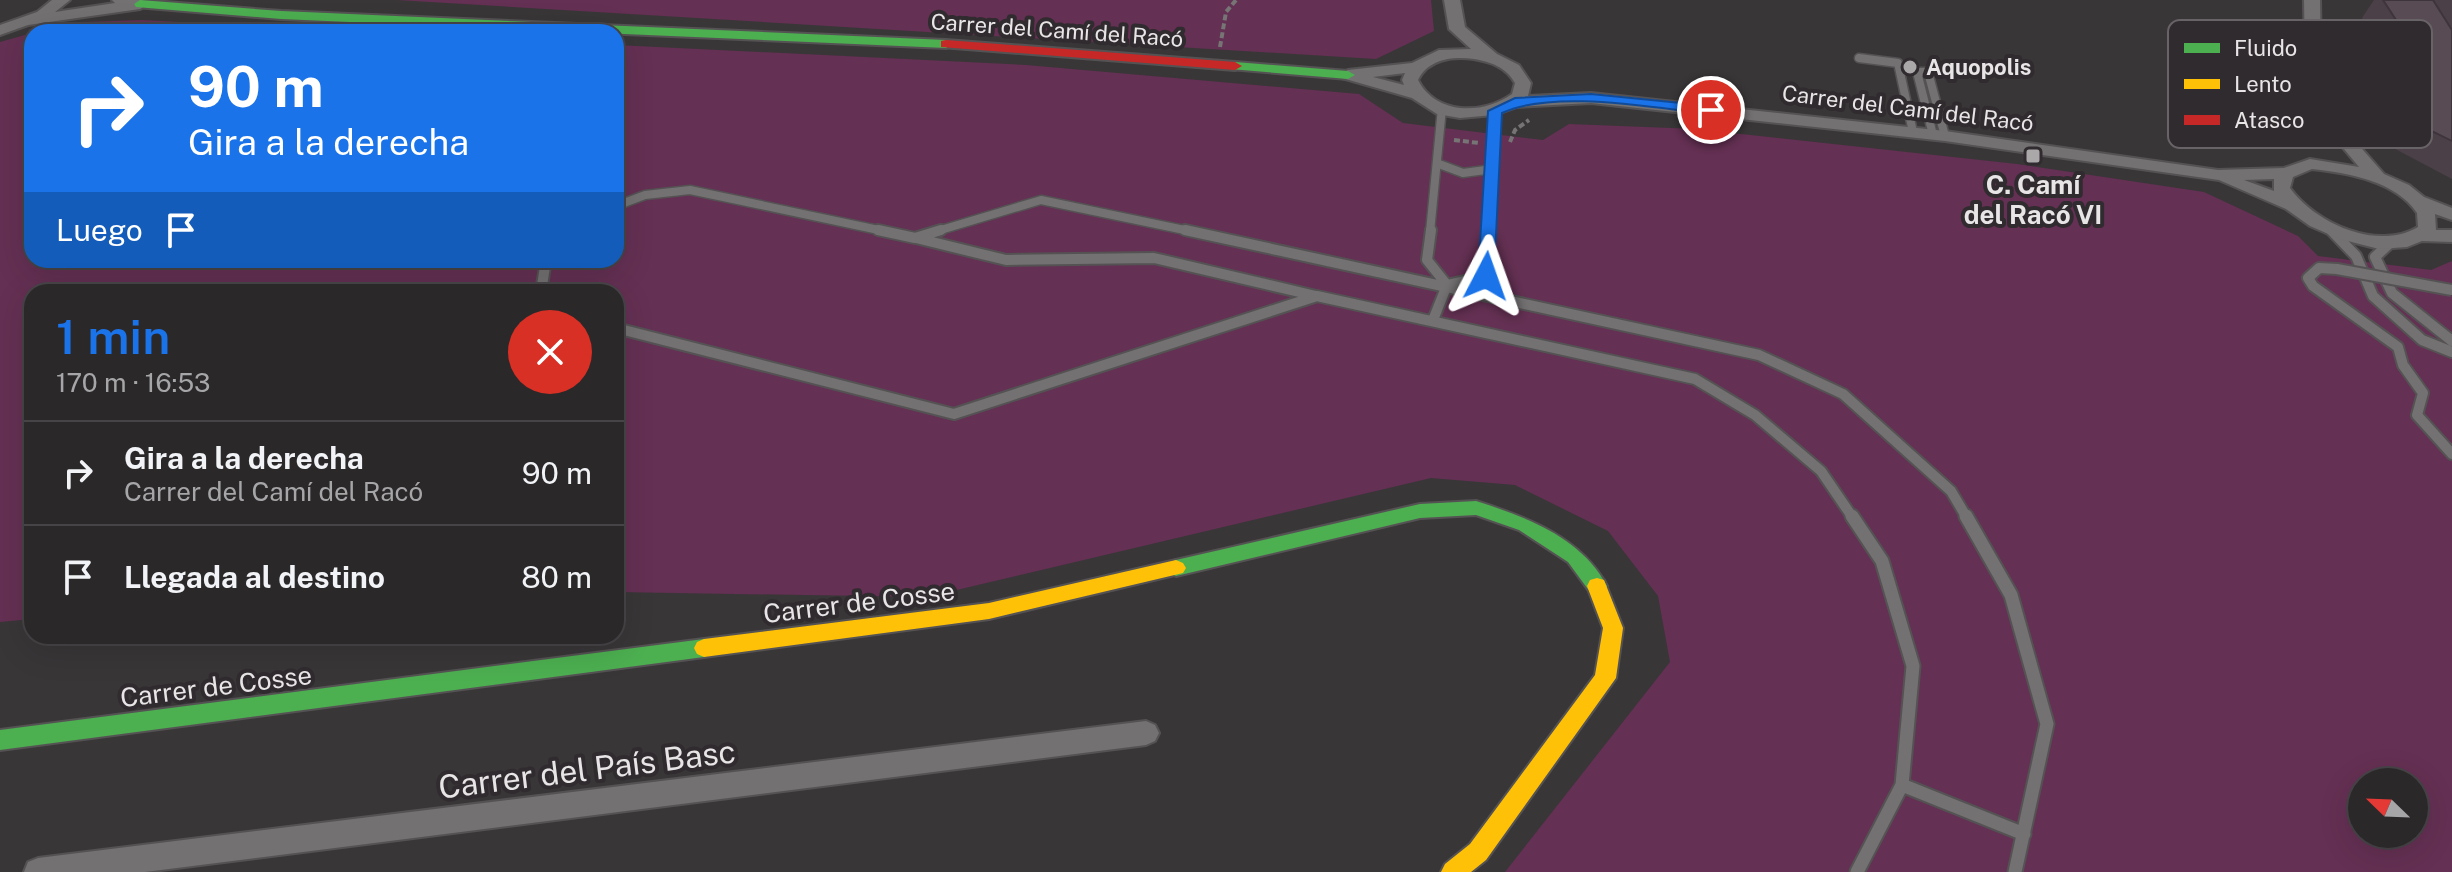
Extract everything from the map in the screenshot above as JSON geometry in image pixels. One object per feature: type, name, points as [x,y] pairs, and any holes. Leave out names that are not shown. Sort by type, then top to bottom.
[{"type":"street","points":[[0,30],[29,21],[62,0]]},
{"type":"street","name":"Carrer del Camí del Racó","points":[[120,0],[281,15],[485,24]]},
{"type":"street","points":[[1439,55],[1457,29],[1452,0]]},
{"type":"street","points":[[2312,0],[2312,20]]},
{"type":"street","name":"Carrer del Camí del Racó","points":[[29,21],[140,4]]},
{"type":"street","name":"Carrer del Camí del Racó","points":[[1457,29],[1492,58],[1534,81],[1591,98]]},
{"type":"street","name":"Carrer del Camí del Racó","points":[[624,30],[960,45],[1348,75],[1416,67]]},
{"type":"street","points":[[1417,94],[1410,80],[1416,67],[1439,55],[1465,53],[1492,58]]},
{"type":"street","name":"Carrer del Camí del Racó","points":[[1348,75],[1417,94],[1442,108]]},
{"type":"street","points":[[1442,108],[1474,113],[1495,111],[1515,102],[1534,81]]},
{"type":"street","name":"Carrer del Camí del Racó","points":[[1515,102],[1591,98],[1939,135],[2218,175],[2283,173],[2294,167],[2329,165]]},
{"type":"street","points":[[2344,148],[2329,165],[2378,177]]},
{"type":"street","points":[[2352,148],[2378,177],[2416,200],[2452,214]]},
{"type":"street","points":[[2283,173],[2278,182],[2289,204]]},
{"type":"street","name":"Carrer del Camí del Racó","points":[[2218,175],[2289,204],[2331,230],[2372,241],[2391,242]]},
{"type":"street","points":[[2416,200],[2427,215],[2427,229],[2423,235]]},
{"type":"street","points":[[2391,242],[2423,235],[2452,236]]},
{"type":"street","name":"Carrer de Cosse","points":[[0,740],[989,611],[1420,511],[1476,508],[1526,525],[1575,557],[1600,590],[1613,628],[1605,678],[1478,852],[1453,872]]},
{"type":"street","name":"Carrer del País Basc","points":[[38,872],[1146,733]]},
{"type":"lane","points":[[1859,58],[1898,63],[1913,132]]},
{"type":"lane","points":[[1917,72],[1928,72],[1939,135],[1917,72]]},
{"type":"lane","points":[[1442,108],[1439,164],[1427,260],[1447,285]]},
{"type":"lane","points":[[1447,285],[1486,276],[1495,111]]},
{"type":"lane","points":[[1439,164],[1463,173],[1493,169]]},
{"type":"lane","points":[[624,203],[645,195],[690,190],[1006,260],[1154,258],[1695,379],[1755,415],[1821,471],[1882,561],[1913,666],[1902,785],[1857,872]]},
{"type":"lane","points":[[915,238],[1041,200],[1447,285],[1759,355],[1843,394],[1951,491],[2011,595],[2047,724],[2015,872]]},
{"type":"lane","points":[[2331,230],[2356,256],[2373,296],[2422,340],[2452,352]]},
{"type":"lane","points":[[2391,242],[2375,257],[2392,293],[2452,341]]},
{"type":"lane","points":[[2452,290],[2337,269],[2319,268],[2308,278],[2313,286],[2398,347],[2403,365],[2423,393],[2417,415],[2452,454]]},
{"type":"lane","points":[[1433,320],[1447,285]]},
{"type":"lane","points":[[624,330],[954,414],[1317,296]]},
{"type":"lane","points":[[1902,785],[2024,834]]},
{"type":"path","points":[[1216,65],[1226,12],[1236,0]]},
{"type":"shaded area","points":[[397,0],[1431,0],[1434,31],[1376,59]]},
{"type":"shaded area","points":[[142,20],[218,24],[74,24]]},
{"type":"shaded area","points":[[24,35],[24,268],[624,268],[624,45],[1026,65],[1359,94],[1403,123],[1543,140],[1569,124],[1696,129],[2017,164],[2204,192],[2298,236],[2318,256],[2431,270],[2452,261],[2452,872],[1505,872],[1670,662],[1658,596],[1608,531],[1515,485],[1431,478],[927,597],[624,592],[624,284],[24,284],[24,620],[0,622],[0,42]]},
{"type":"building","points":[[2383,0],[2433,0],[2452,30],[2452,141],[2432,131],[2432,20],[2396,20]]},
{"type":"traffic: fast","points":[[140,4],[281,15],[487,24]]},
{"type":"traffic: fast","points":[[624,30],[946,44]]},
{"type":"traffic: fast","points":[[1235,66],[1348,75]]},
{"type":"traffic: fast","points":[[1176,568],[1420,511],[1476,508],[1526,525],[1575,557],[1597,586]]},
{"type":"traffic: fast","points":[[0,740],[704,648]]},
{"type":"traffic: slow","points":[[704,648],[989,611],[1176,568]]},
{"type":"traffic: slow","points":[[1453,872],[1478,852],[1605,678],[1613,628],[1597,586]]},
{"type":"traffic: jam","points":[[946,44],[1235,66]]},
{"type":"place","name":"Aquopolis","points":[[1910,67]]},
{"type":"place","name":"C. Camí del Racó VI","points":[[2033,156]]},
{"type":"route","points":[[1486,276],[1495,111],[1515,102],[1591,98],[1711,110]]}]
